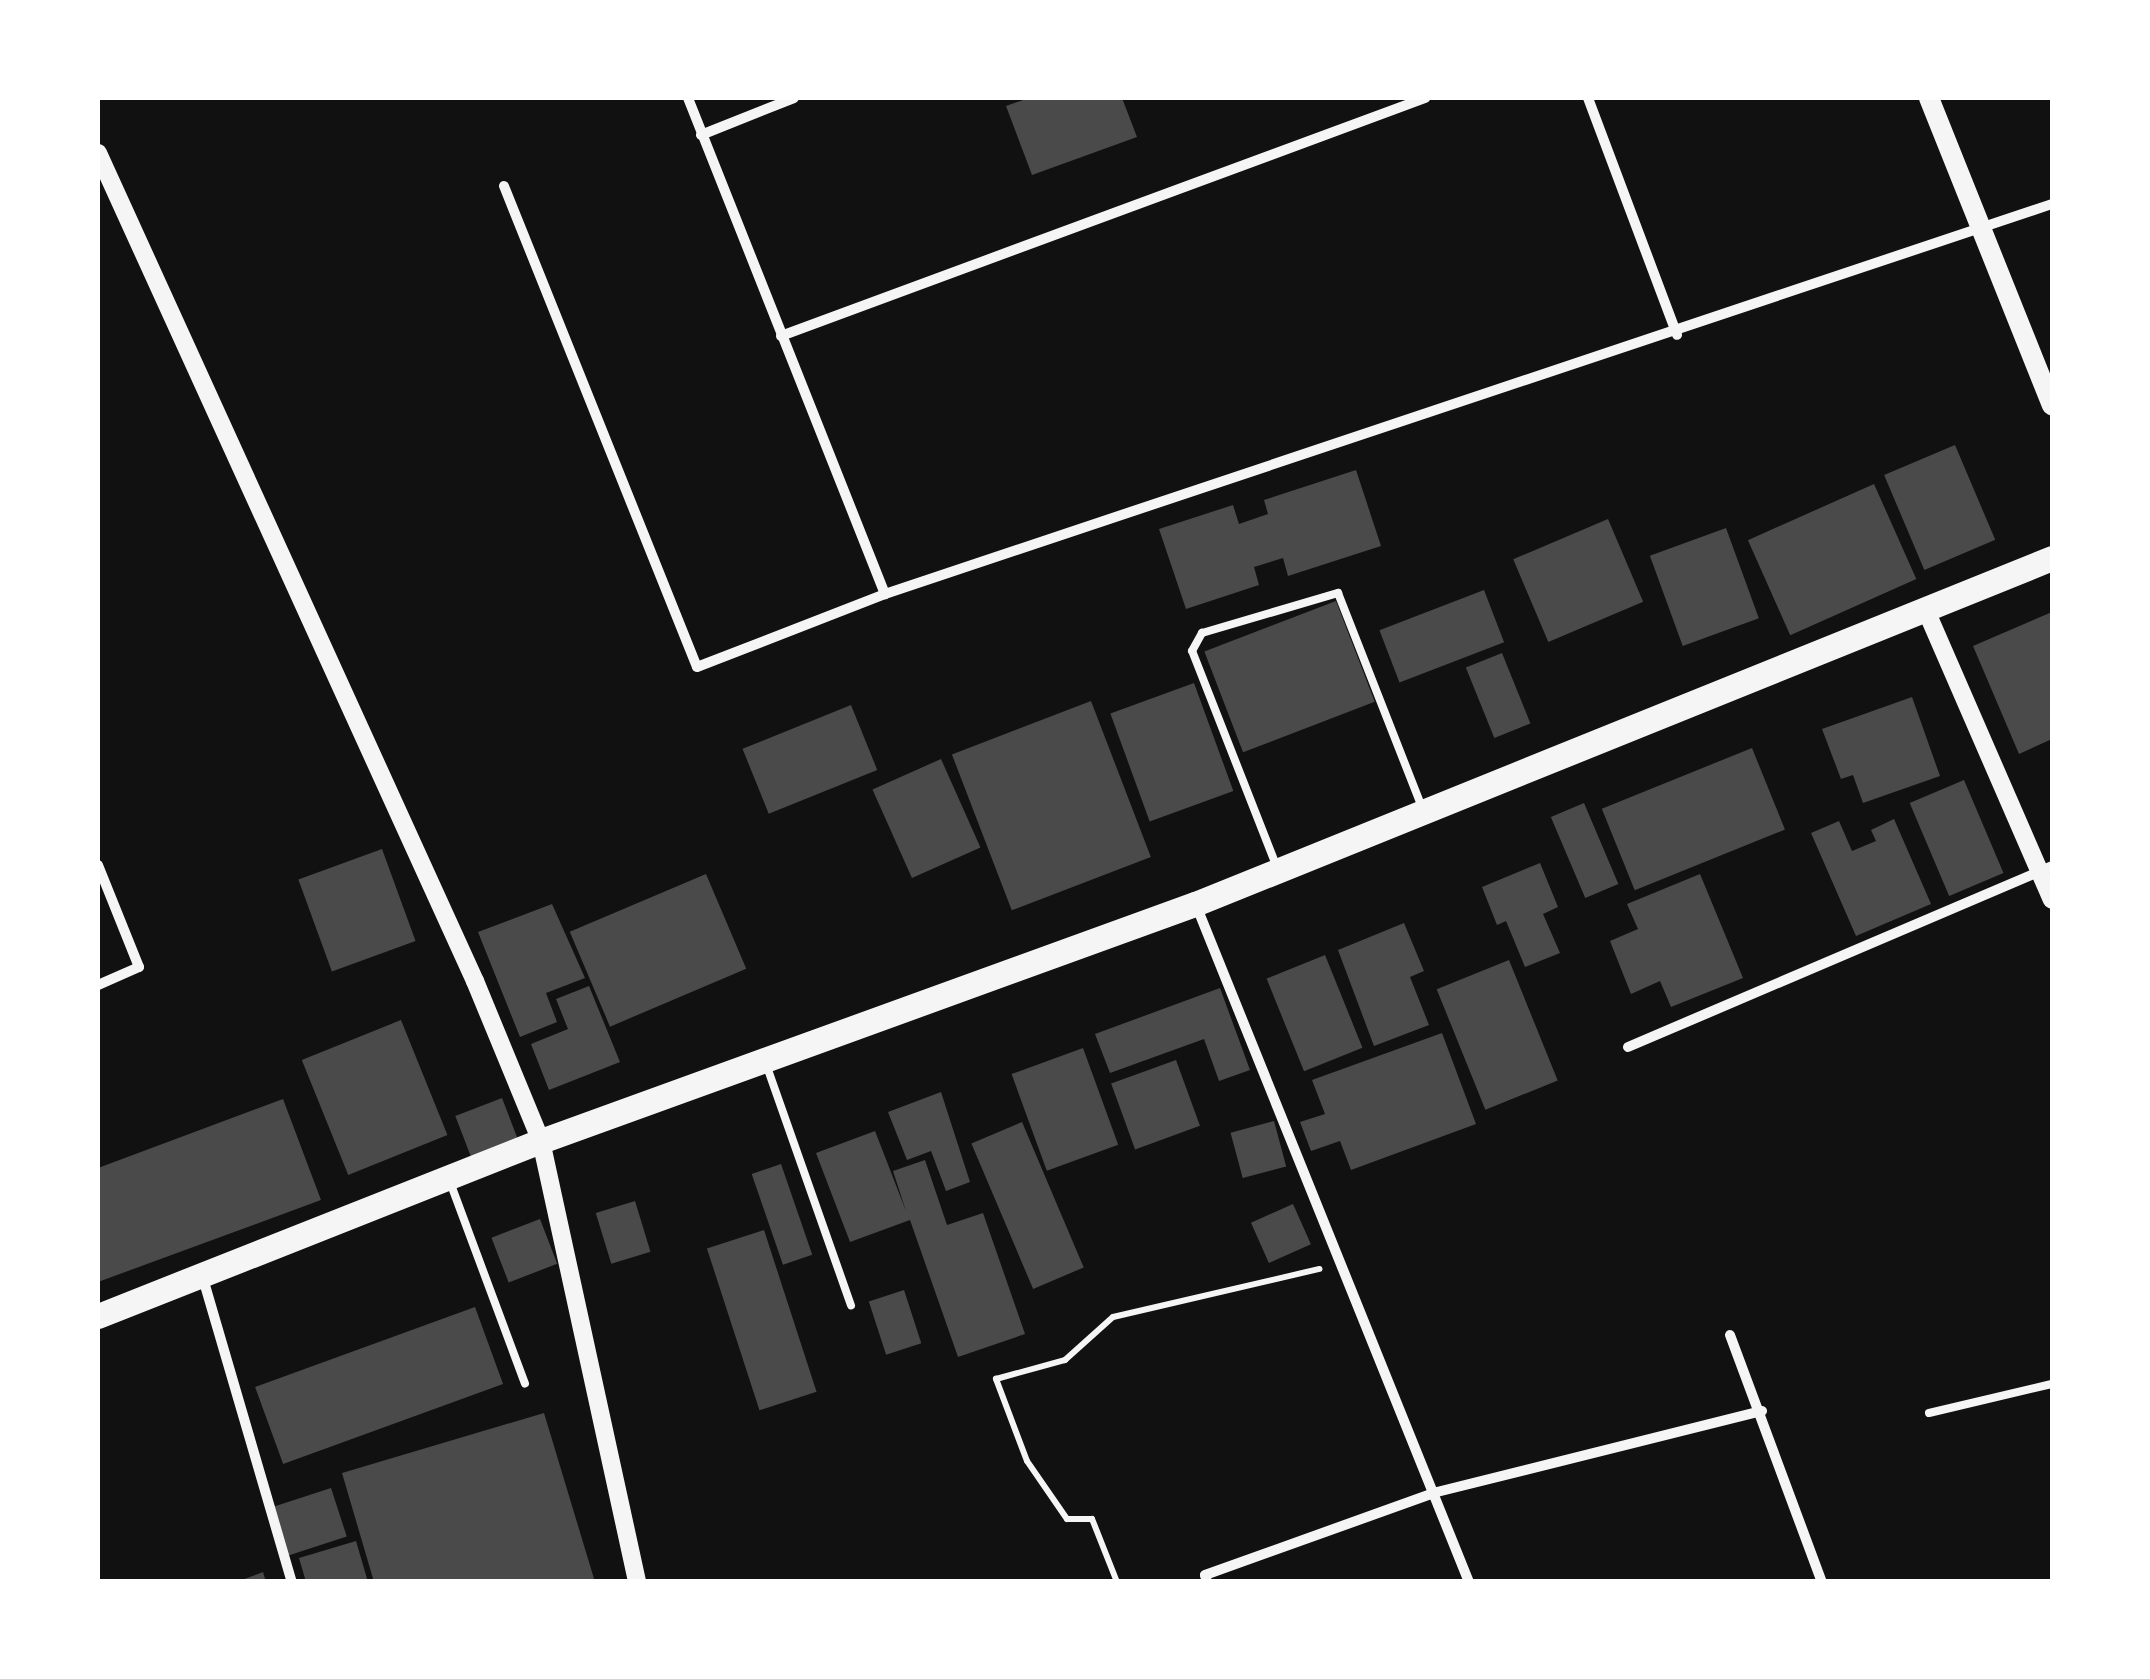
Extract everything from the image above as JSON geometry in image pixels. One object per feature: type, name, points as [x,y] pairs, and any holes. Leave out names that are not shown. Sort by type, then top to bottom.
[{"type":"main road","points":[[1929,98],[2052,405]]},
{"type":"main road","points":[[98,1316],[541,1141],[1196,904],[2052,558]]},
{"type":"street","points":[[688,98],[886,594]]},
{"type":"street","points":[[701,134],[794,98]]},
{"type":"street","points":[[782,336],[1425,98]]},
{"type":"street","points":[[1588,98],[1677,335]]},
{"type":"street","points":[[98,153],[475,981],[541,1141],[637,1582]]},
{"type":"street","points":[[504,186],[697,668],[886,594],[1677,335],[2052,204]]},
{"type":"street","points":[[1925,608],[2044,869],[2052,900]]},
{"type":"street","points":[[98,865],[139,967],[98,985]]},
{"type":"street","points":[[1628,1046],[2044,869]]},
{"type":"street","points":[[1196,904],[1438,1492],[1469,1582]]},
{"type":"street","points":[[202,1275],[292,1582]]},
{"type":"street","points":[[1730,1335],[1762,1411],[1822,1582]]},
{"type":"street","points":[[1207,1582],[1205,1575],[1438,1492],[1762,1411]]},
{"type":"lane","points":[[1278,870],[1192,651],[1202,633],[1325,592],[1344,598],[1423,812]]},
{"type":"lane","points":[[765,1059],[851,1305]]},
{"type":"lane","points":[[449,1178],[525,1384]]},
{"type":"lane","points":[[1929,1413],[2052,1384]]},
{"type":"path","points":[[1117,1582],[1092,1520],[1067,1519],[1027,1461],[996,1379],[1065,1360],[1113,1317],[1344,1264]]},
{"type":"building","points":[[1029,98],[1122,98],[1137,137],[1032,175],[1006,106]]},
{"type":"building","points":[[1955,445],[1995,540],[1924,570],[1884,475]]},
{"type":"building","points":[[1356,470],[1381,546],[1288,576],[1283,558],[1254,567],[1259,585],[1186,609],[1159,529],[1233,505],[1239,524],[1268,514],[1264,500]]},
{"type":"building","points":[[1874,484],[1916,579],[1790,635],[1748,540]]},
{"type":"building","points":[[1608,519],[1643,602],[1548,642],[1513,559]]},
{"type":"building","points":[[1726,528],[1759,618],[1683,646],[1650,556]]},
{"type":"building","points":[[1484,590],[1504,642],[1400,682],[1379,630]]},
{"type":"building","points":[[1336,601],[1375,702],[1243,752],[1204,652]]},
{"type":"building","points":[[2052,612],[2052,739],[2019,754],[1973,646]]},
{"type":"building","points":[[1502,653],[1530,723],[1494,738],[1466,668]]},
{"type":"building","points":[[1194,683],[1233,791],[1150,822],[1110,713]]},
{"type":"building","points":[[1912,697],[1940,776],[1863,803],[1853,775],[1841,779],[1822,729]]},
{"type":"building","points":[[1091,701],[1151,857],[1012,910],[952,754]]},
{"type":"building","points":[[851,705],[877,770],[769,814],[743,749]]},
{"type":"building","points":[[1752,748],[1785,830],[1635,890],[1602,809]]},
{"type":"building","points":[[941,759],[980,848],[912,878],[872,790]]},
{"type":"building","points":[[1964,780],[2003,873],[1949,896],[1910,803]]},
{"type":"building","points":[[1584,803],[1618,884],[1585,898],[1551,817]]},
{"type":"building","points":[[1894,819],[1931,904],[1856,936],[1811,833],[1839,821],[1852,851],[1876,841],[1871,830]]},
{"type":"building","points":[[382,849],[416,941],[332,972],[298,879]]},
{"type":"building","points":[[1540,863],[1558,907],[1543,914],[1560,953],[1525,967],[1506,921],[1497,925],[1482,887]]},
{"type":"building","points":[[706,874],[746,969],[610,1027],[570,932]]},
{"type":"building","points":[[1700,874],[1743,978],[1671,1007],[1660,981],[1631,994],[1610,941],[1638,929],[1627,904]]},
{"type":"building","points":[[552,904],[585,978],[546,993],[557,1022],[520,1037],[478,932]]},
{"type":"building","points":[[1404,923],[1424,971],[1410,977],[1429,1025],[1374,1046],[1338,950]]},
{"type":"building","points":[[1325,955],[1362,1048],[1304,1071],[1267,979]]},
{"type":"building","points":[[1509,960],[1558,1081],[1485,1110],[1437,989]]},
{"type":"building","points":[[589,986],[620,1062],[549,1090],[531,1044],[568,1029],[556,999]]},
{"type":"building","points":[[1220,988],[1250,1070],[1219,1081],[1204,1039],[1110,1073],[1095,1034]]},
{"type":"building","points":[[401,1020],[447,1135],[348,1175],[302,1060]]},
{"type":"building","points":[[1442,1033],[1476,1124],[1351,1170],[1340,1141],[1311,1151],[1300,1122],[1325,1114],[1312,1080]]},
{"type":"building","points":[[1083,1048],[1118,1145],[1047,1171],[1012,1074]]},
{"type":"building","points":[[1176,1060],[1200,1126],[1135,1149],[1111,1084]]},
{"type":"building","points":[[941,1092],[970,1182],[946,1191],[931,1151],[907,1160],[888,1112]]},
{"type":"building","points":[[502,1098],[518,1140],[471,1158],[455,1116]]},
{"type":"building","points":[[283,1099],[321,1200],[98,1282],[98,1168]]},
{"type":"building","points":[[1274,1121],[1286,1166],[1243,1178],[1231,1133]]},
{"type":"building","points":[[1022,1122],[1084,1267],[1033,1289],[971,1143]]},
{"type":"building","points":[[875,1131],[906,1211],[893,1171],[925,1160],[947,1225],[983,1213],[1025,1334],[958,1357],[910,1220],[850,1242],[816,1153]]},
{"type":"building","points":[[781,1164],[812,1255],[783,1265],[752,1174]]},
{"type":"building","points":[[635,1201],[650,1252],[611,1264],[596,1213]]},
{"type":"building","points":[[1293,1204],[1311,1244],[1269,1263],[1251,1223]]},
{"type":"building","points":[[540,1219],[557,1264],[509,1282],[491,1238]]},
{"type":"building","points":[[764,1230],[817,1392],[759,1410],[707,1249]]},
{"type":"building","points":[[904,1290],[921,1343],[886,1355],[869,1301]]},
{"type":"building","points":[[475,1307],[503,1384],[283,1464],[255,1387]]},
{"type":"building","points":[[544,1413],[595,1582],[374,1582],[342,1473]]},
{"type":"building","points":[[331,1488],[347,1537],[287,1556],[271,1507]]},
{"type":"building","points":[[356,1541],[368,1582],[306,1582],[299,1558]]},
{"type":"building","points":[[263,1572],[266,1582],[239,1582],[239,1581]]}]
